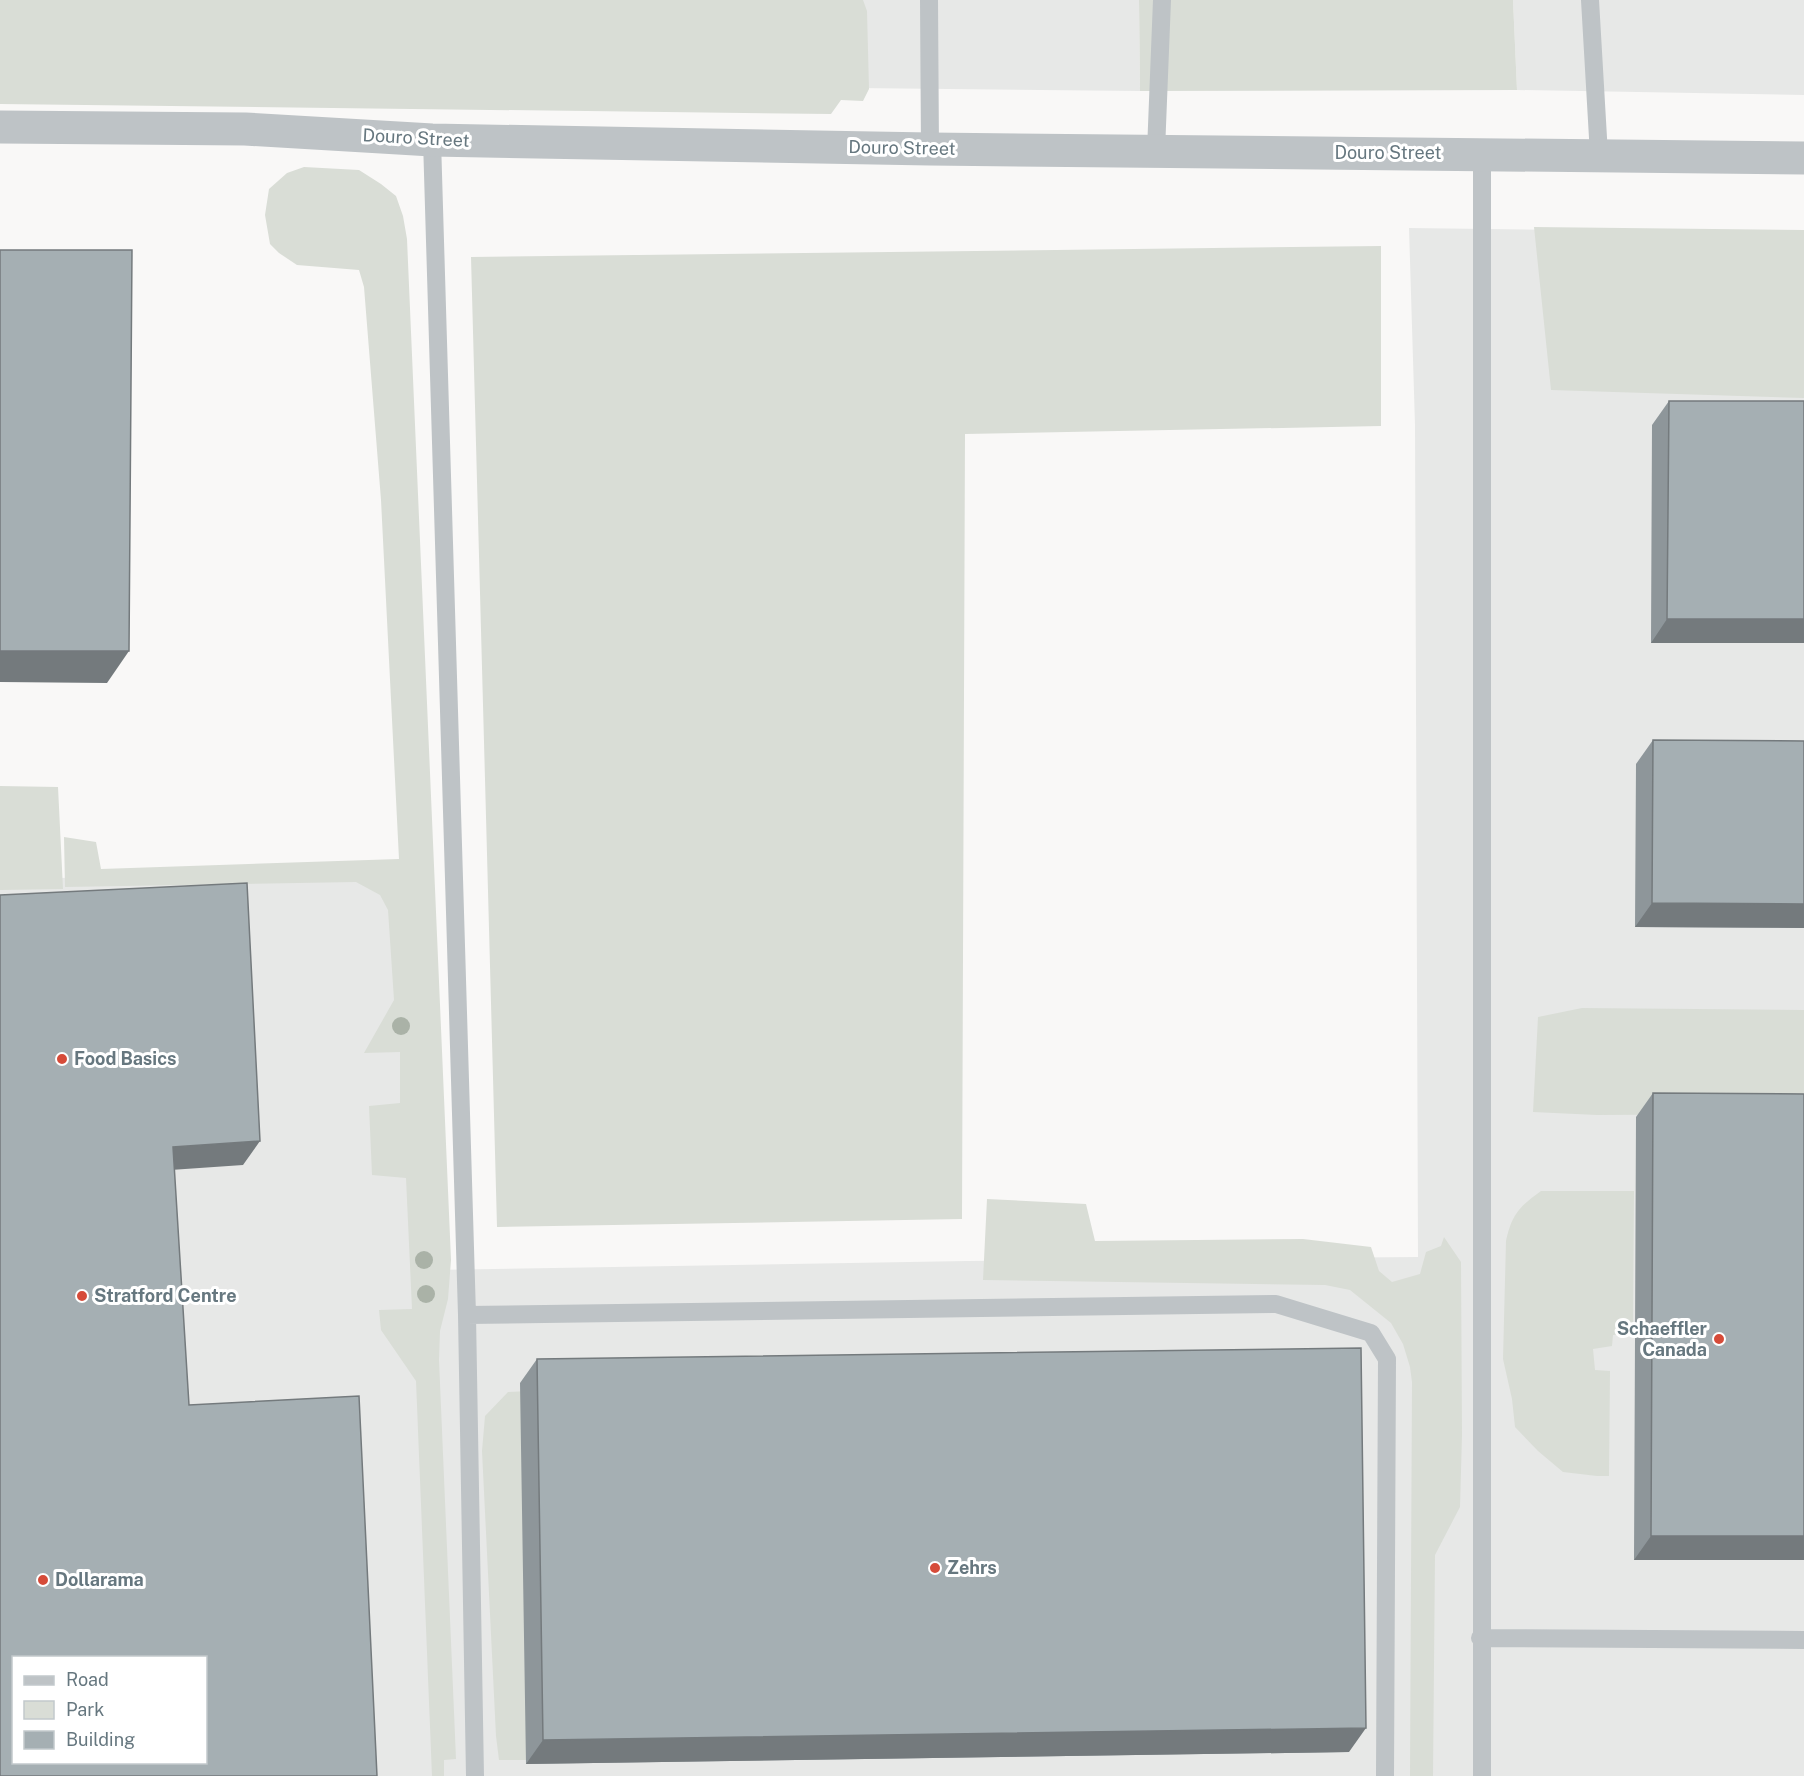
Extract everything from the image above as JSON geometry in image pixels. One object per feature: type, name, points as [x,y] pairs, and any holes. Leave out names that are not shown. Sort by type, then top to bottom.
[{"type":"street","name":"Douro Street","points":[[0,127],[245,129],[432,140],[930,149],[1804,158]]},
{"type":"lane","points":[[929,0],[930,149]]},
{"type":"lane","points":[[1156,151],[1162,0]]},
{"type":"lane","points":[[1590,0],[1599,155]]},
{"type":"lane","points":[[432,140],[467,1315],[475,1776]]},
{"type":"lane","points":[[1482,154],[1480,1638],[1482,1776]]},
{"type":"lane","points":[[467,1315],[1276,1304],[1371,1333],[1387,1359],[1385,1776]]},
{"type":"lane","points":[[1480,1638],[1804,1640]]},
{"type":"shaded area","points":[[0,0],[1139,0],[1140,91],[0,79]]},
{"type":"shaded area","points":[[1513,0],[1804,0],[1804,95],[1517,90]]},
{"type":"shaded area","points":[[1409,228],[1804,233],[1804,1776],[0,1776],[0,880],[417,866],[431,1270],[967,1261],[1418,1257],[1415,425]]},
{"type":"green space","points":[[0,0],[863,0],[867,11],[869,89],[863,101],[841,100],[831,114],[0,104]]},
{"type":"green space","points":[[1139,0],[1513,0],[1517,90],[1140,91]]},
{"type":"green space","points":[[304,167],[359,170],[381,184],[396,196],[403,216],[407,239],[451,1260],[448,1299],[440,1331],[439,1360],[456,1759],[444,1760],[444,1776],[432,1776],[416,1381],[381,1330],[379,1310],[412,1309],[406,1178],[372,1175],[369,1106],[400,1103],[400,1052],[364,1053],[394,1000],[388,910],[380,895],[356,882],[65,887],[64,837],[96,842],[101,869],[399,859],[381,500],[364,287],[359,270],[297,265],[279,253],[270,244],[265,215],[269,189],[287,173]]},
{"type":"green space","points":[[1534,227],[1804,230],[1804,398],[1551,390]]},
{"type":"green space","points":[[1381,246],[1381,426],[965,434],[962,1219],[497,1227],[471,257]]},
{"type":"green space","points":[[0,786],[58,787],[63,889],[0,890]]},
{"type":"green space","points":[[1582,1008],[1804,1010],[1804,1114],[1597,1115],[1533,1112],[1538,1017]]},
{"type":"green space","points":[[1541,1191],[1634,1191],[1633,1333],[1613,1335],[1612,1346],[1593,1349],[1595,1370],[1610,1371],[1609,1476],[1563,1472],[1515,1427],[1512,1399],[1503,1359],[1506,1241],[1511,1224],[1518,1212]]},
{"type":"green space","points":[[987,1199],[1086,1204],[1095,1241],[1303,1239],[1371,1247],[1379,1271],[1392,1282],[1420,1274],[1426,1252],[1441,1246],[1444,1237],[1461,1262],[1462,1435],[1460,1507],[1435,1555],[1433,1776],[1410,1776],[1412,1382],[1403,1344],[1391,1323],[1350,1290],[1325,1285],[983,1280]]},
{"type":"green space","points":[[663,1385],[666,1760],[499,1760],[482,1451],[485,1416],[508,1392]]},
{"type":"building","points":[[0,250],[132,250],[129,651],[0,651]]},
{"type":"building","points":[[1669,401],[1804,401],[1804,619],[1667,619]]},
{"type":"building","points":[[1653,740],[1804,741],[1804,904],[1652,903]]},
{"type":"building","name":"Stratford Centre","points":[[247,883],[260,1141],[173,1147],[189,1405],[359,1396],[377,1776],[0,1776],[0,895]]},
{"type":"building","name":"Schaeffler Canada","points":[[1653,1093],[1804,1094],[1804,1536],[1651,1536]]},
{"type":"building","name":"Zehrs","points":[[1361,1348],[1366,1728],[543,1740],[537,1359]]},
{"type":"place","name":"Food Basics","points":[[62,1059]]},
{"type":"place","name":"Stratford Centre","points":[[82,1296]]},
{"type":"place","name":"Schaeffler Canada","points":[[1719,1339]]},
{"type":"place","name":"Zehrs","points":[[935,1568]]},
{"type":"place","name":"Dollarama","points":[[43,1580]]}]
